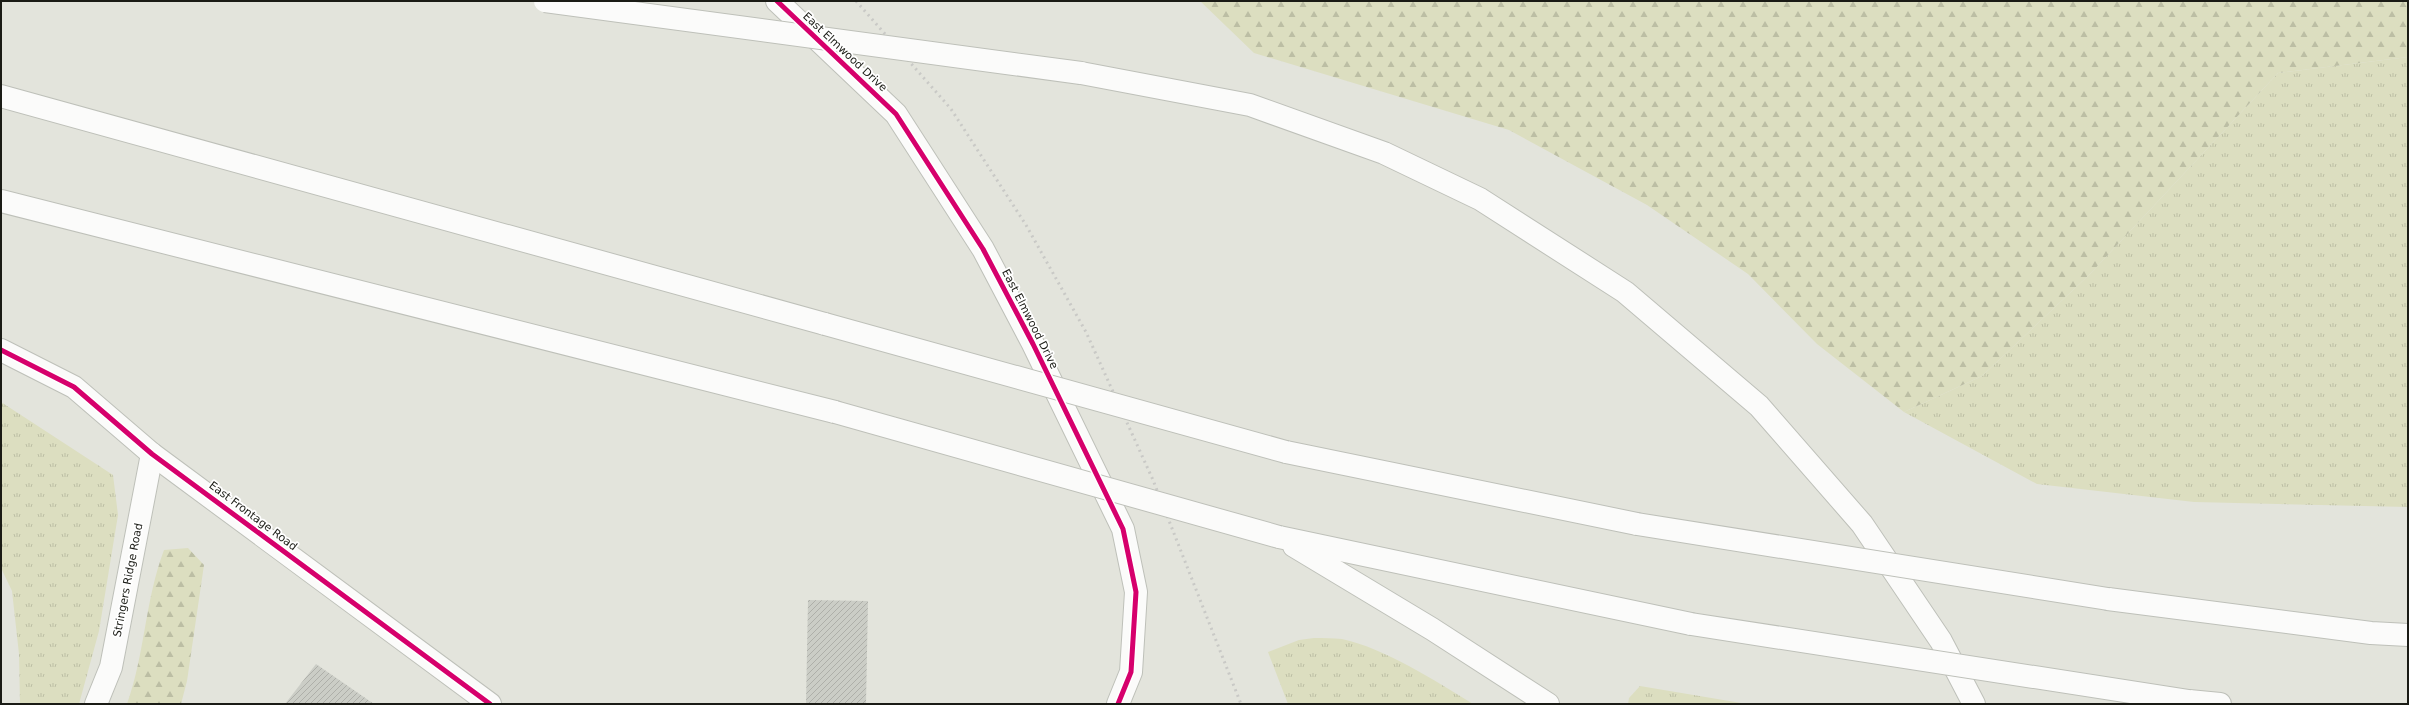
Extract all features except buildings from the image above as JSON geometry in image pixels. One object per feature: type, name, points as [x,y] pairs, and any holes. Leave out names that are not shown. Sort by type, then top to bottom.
[{"type":"main road","points":[[545,1],[1081,73],[1250,105],[1384,153],[1480,199],[1624,292],[1759,406],[1862,524],[1941,641],[1974,704]]},
{"type":"main road","name":"East Elmwood Drive","points":[[777,1],[896,114],[983,249],[1044,365],[1123,529],[1136,592],[1131,672],[1118,704]]},
{"type":"main road","points":[[1,96],[1286,452],[1637,524],[2108,600],[2371,633],[2408,635]]},
{"type":"main road","points":[[1,201],[835,412],[1279,537],[1691,624],[2189,701],[2220,704]]},
{"type":"main road","name":"East Frontage Road","points":[[1,350],[74,386],[152,454],[490,704]]},
{"type":"main road","name":"Stringers Ridge Road","points":[[96,704],[111,667],[152,454]]},
{"type":"main road","points":[[1279,537],[1432,629],[1548,704]]},
{"type":"green space","points":[[1200,1],[2408,1],[2408,57],[2278,73],[2090,274],[1982,376],[1904,412],[1817,344],[1748,274],[1647,205],[1509,130],[1254,53]]},
{"type":"green space","points":[[2408,57],[2408,507],[2194,502],[2037,484],[1904,412],[1982,376],[2090,274],[2278,73]]},
{"type":"green space","points":[[1,402],[113,475],[118,515],[99,631],[79,704],[20,704],[19,654],[12,591],[1,568]]},
{"type":"green space","points":[[188,548],[204,565],[187,681],[181,704],[127,704],[138,666],[153,588],[164,550]]},
{"type":"green space","points":[[1314,638],[1342,639],[1358,643],[1392,657],[1443,685],[1473,704],[1288,704],[1268,652],[1299,640]]},
{"type":"green space","points":[[1640,686],[1747,704],[1628,704],[1629,698]]},
{"type":"railway","points":[[856,1],[951,109],[1026,225],[1086,332],[1153,480],[1241,704]]},
{"type":"cycle path","points":[[777,1],[896,114],[983,249],[1033,344],[1123,529],[1136,592],[1131,672],[1118,704]]},
{"type":"cycle path","points":[[1,350],[74,387],[152,454],[490,704]]}]
